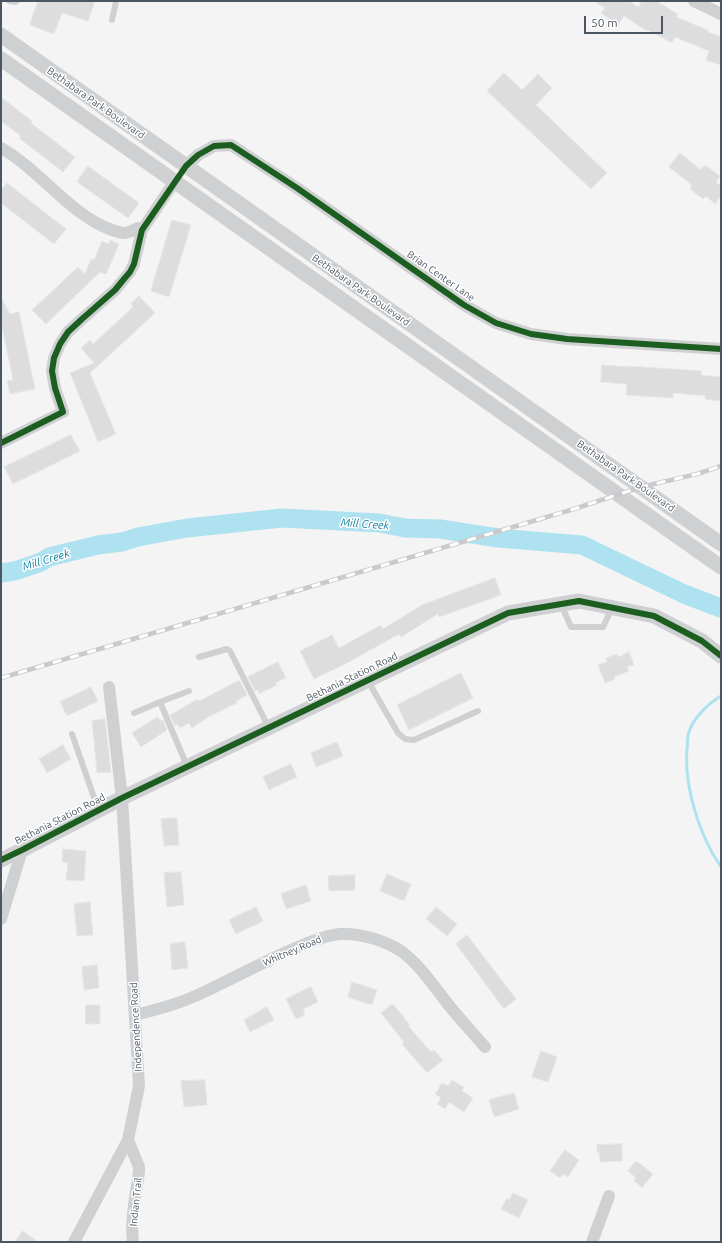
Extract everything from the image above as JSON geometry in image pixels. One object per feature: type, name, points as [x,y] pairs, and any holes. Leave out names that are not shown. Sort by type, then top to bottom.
[{"type":"street","points":[[694,1],[721,14]]},
{"type":"street","name":"Bethabara Park Boulevard","points":[[1,35],[720,541]]},
{"type":"street","name":"Bethabara Park Boulevard","points":[[1,59],[721,567]]},
{"type":"street","name":"Brian Center Lane","points":[[186,166],[198,155],[214,146],[231,145],[297,188],[464,305],[496,323],[531,334],[567,339],[721,349]]},
{"type":"street","points":[[1,148],[23,163],[67,201],[90,218],[107,228],[120,233],[129,232],[138,228],[142,230]]},
{"type":"street","points":[[1,443],[63,412],[55,388],[52,372],[54,358],[60,344],[68,332],[115,290],[130,272],[134,264],[142,230],[186,166]]},
{"type":"street","points":[[706,556],[720,541]]},
{"type":"street","name":"Bethania Station Road","points":[[1,860],[122,798],[508,613],[579,601],[654,616],[702,641],[721,656]]},
{"type":"street","name":"Independence Road","points":[[74,1242],[128,1140],[138,1086],[122,798],[108,687]]},
{"type":"street","points":[[1,919],[22,850]]},
{"type":"street","name":"Whitney Road","points":[[135,1015],[177,1004],[272,958],[308,943],[341,934],[355,934],[388,944],[411,960],[428,978],[448,1005],[484,1047]]},
{"type":"street","name":"Indian Trail","points":[[128,1140],[139,1172],[134,1210],[132,1235],[133,1242]]},
{"type":"street","points":[[592,1242],[609,1196]]},
{"type":"lane","points":[[9,1],[17,1]]},
{"type":"lane","points":[[112,20],[116,1]]},
{"type":"lane","points":[[561,604],[571,627],[603,627],[612,608]]},
{"type":"lane","points":[[199,657],[227,649],[230,651],[269,728]]},
{"type":"lane","points":[[368,681],[398,733],[405,739],[414,740],[478,711]]},
{"type":"lane","points":[[134,713],[189,691]]},
{"type":"lane","points":[[160,702],[187,767]]},
{"type":"lane","points":[[72,734],[98,811]]},
{"type":"building","points":[[38,1],[95,1],[88,21],[62,13],[54,34],[30,25]]},
{"type":"building","points":[[594,1],[629,1],[638,7],[642,1],[656,1],[678,14],[676,17],[721,37],[721,65],[706,60],[709,51],[675,37],[672,43],[648,30],[647,31],[624,16],[618,25],[601,13],[605,8]]},
{"type":"building","points":[[504,73],[522,90],[538,74],[552,88],[536,105],[607,173],[591,189],[487,91]]},
{"type":"building","points":[[1,97],[32,121],[31,123],[75,157],[63,172],[19,138],[21,136],[1,121]]},
{"type":"building","points":[[680,153],[701,170],[705,165],[720,176],[716,182],[721,186],[721,196],[715,204],[706,196],[703,199],[690,189],[692,185],[669,167]]},
{"type":"building","points":[[88,166],[139,203],[128,218],[77,182]]},
{"type":"building","points":[[7,183],[66,229],[54,244],[1,203],[1,191]]},
{"type":"building","points":[[172,220],[191,225],[169,297],[151,291]]},
{"type":"building","points":[[110,240],[119,244],[106,274],[100,272],[46,324],[32,310],[78,267],[85,274],[91,259],[94,260],[102,241],[109,244]]},
{"type":"building","points":[[139,296],[155,313],[90,373],[116,434],[98,442],[70,373],[94,363],[81,348],[90,340],[93,344],[133,307],[131,304]]},
{"type":"building","points":[[1,297],[10,314],[19,312],[35,389],[10,394],[7,381],[13,380],[2,327],[1,328]]},
{"type":"building","points":[[602,365],[701,371],[701,375],[721,377],[721,401],[705,399],[706,396],[673,393],[673,398],[626,395],[627,384],[601,382]]},
{"type":"building","points":[[71,435],[80,451],[13,484],[4,467]]},
{"type":"building","points":[[495,578],[501,595],[439,617],[438,614],[401,637],[399,634],[347,663],[314,679],[300,651],[332,635],[339,648],[381,625],[383,629],[422,605]]},
{"type":"building","points":[[629,652],[634,665],[627,667],[629,671],[614,677],[615,679],[605,683],[598,665],[607,662],[606,658],[617,654],[618,657]]},
{"type":"building","points":[[278,662],[286,678],[275,683],[277,685],[259,694],[258,690],[255,691],[248,677]]},
{"type":"building","points":[[461,673],[473,698],[409,730],[397,705]]},
{"type":"building","points":[[240,681],[247,695],[236,701],[237,703],[208,717],[192,728],[189,723],[180,728],[177,724],[175,726],[170,715],[198,699],[199,701]]},
{"type":"building","points":[[91,687],[98,701],[67,716],[60,702]]},
{"type":"building","points":[[158,717],[160,721],[163,720],[167,730],[141,747],[132,733]]},
{"type":"building","points":[[105,719],[111,772],[97,773],[92,721]]},
{"type":"building","points":[[337,742],[343,756],[316,767],[311,753]]},
{"type":"building","points":[[63,745],[71,759],[47,773],[39,759]]},
{"type":"building","points":[[291,764],[297,777],[269,790],[263,777]]},
{"type":"building","points":[[177,818],[179,845],[164,846],[161,819]]},
{"type":"building","points":[[63,849],[86,851],[84,881],[66,880],[68,863],[63,862]]},
{"type":"building","points":[[181,872],[184,905],[167,907],[164,873]]},
{"type":"building","points":[[387,874],[411,884],[404,901],[380,891]]},
{"type":"building","points":[[355,875],[355,890],[329,891],[328,876]]},
{"type":"building","points":[[306,885],[311,901],[286,909],[281,894]]},
{"type":"building","points":[[90,902],[93,935],[77,936],[74,904]]},
{"type":"building","points":[[256,907],[263,921],[236,934],[229,920]]},
{"type":"building","points":[[436,907],[457,924],[447,936],[426,919]]},
{"type":"building","points":[[467,935],[516,999],[504,1009],[456,944]]},
{"type":"building","points":[[185,942],[188,968],[172,970],[170,944]]},
{"type":"building","points":[[97,965],[99,988],[84,990],[82,967]]},
{"type":"building","points":[[352,982],[377,990],[372,1005],[348,997]]},
{"type":"building","points":[[311,987],[318,1002],[303,1009],[305,1015],[296,1019],[286,999]]},
{"type":"building","points":[[393,1004],[410,1025],[408,1026],[431,1052],[434,1050],[443,1060],[427,1073],[402,1044],[404,1042],[381,1013]]},
{"type":"building","points":[[86,1005],[100,1005],[100,1024],[86,1024]]},
{"type":"building","points":[[267,1007],[274,1020],[250,1032],[244,1020]]},
{"type":"building","points":[[541,1051],[557,1057],[548,1082],[532,1077]]},
{"type":"building","points":[[205,1080],[207,1105],[184,1107],[181,1081]]},
{"type":"building","points":[[452,1080],[464,1087],[462,1091],[473,1098],[464,1112],[449,1102],[445,1109],[437,1104],[441,1098],[435,1094],[442,1083],[448,1086]]},
{"type":"building","points":[[514,1093],[519,1109],[494,1117],[489,1100]]},
{"type":"building","points":[[622,1144],[622,1161],[600,1162],[599,1152],[597,1153],[597,1145]]},
{"type":"building","points":[[565,1150],[579,1160],[568,1177],[563,1174],[560,1178],[550,1171]]},
{"type":"building","points":[[635,1162],[638,1162],[653,1174],[642,1188],[634,1181],[636,1178],[628,1171]]},
{"type":"building","points":[[513,1193],[528,1200],[519,1218],[501,1209],[507,1198],[509,1200]]},
{"type":"building","points":[[23,1231],[38,1242],[15,1242]]},
{"type":"waterway","name":"Mill Creek","points":[[1,573],[15,571],[41,562],[49,557],[98,545],[122,542],[138,537],[187,528],[282,518],[379,523],[405,528],[440,529],[498,538],[582,545],[684,594],[721,608]]},
{"type":"waterway","points":[[721,696],[702,711],[694,721],[688,736],[687,748],[688,779],[695,810],[706,840],[721,867]]},
{"type":"railway","points":[[1,678],[574,509],[641,487],[697,474],[721,466]]},
{"type":"cycle path","points":[[1,443],[63,412],[55,388],[52,371],[54,358],[60,344],[68,332],[115,290],[130,272],[134,264],[142,230],[186,166],[198,155],[214,146],[231,145],[297,188],[464,305],[496,323],[531,334],[567,339],[721,349]]},
{"type":"cycle path","points":[[1,860],[122,798],[508,613],[579,601],[654,616],[702,641],[721,656]]}]
